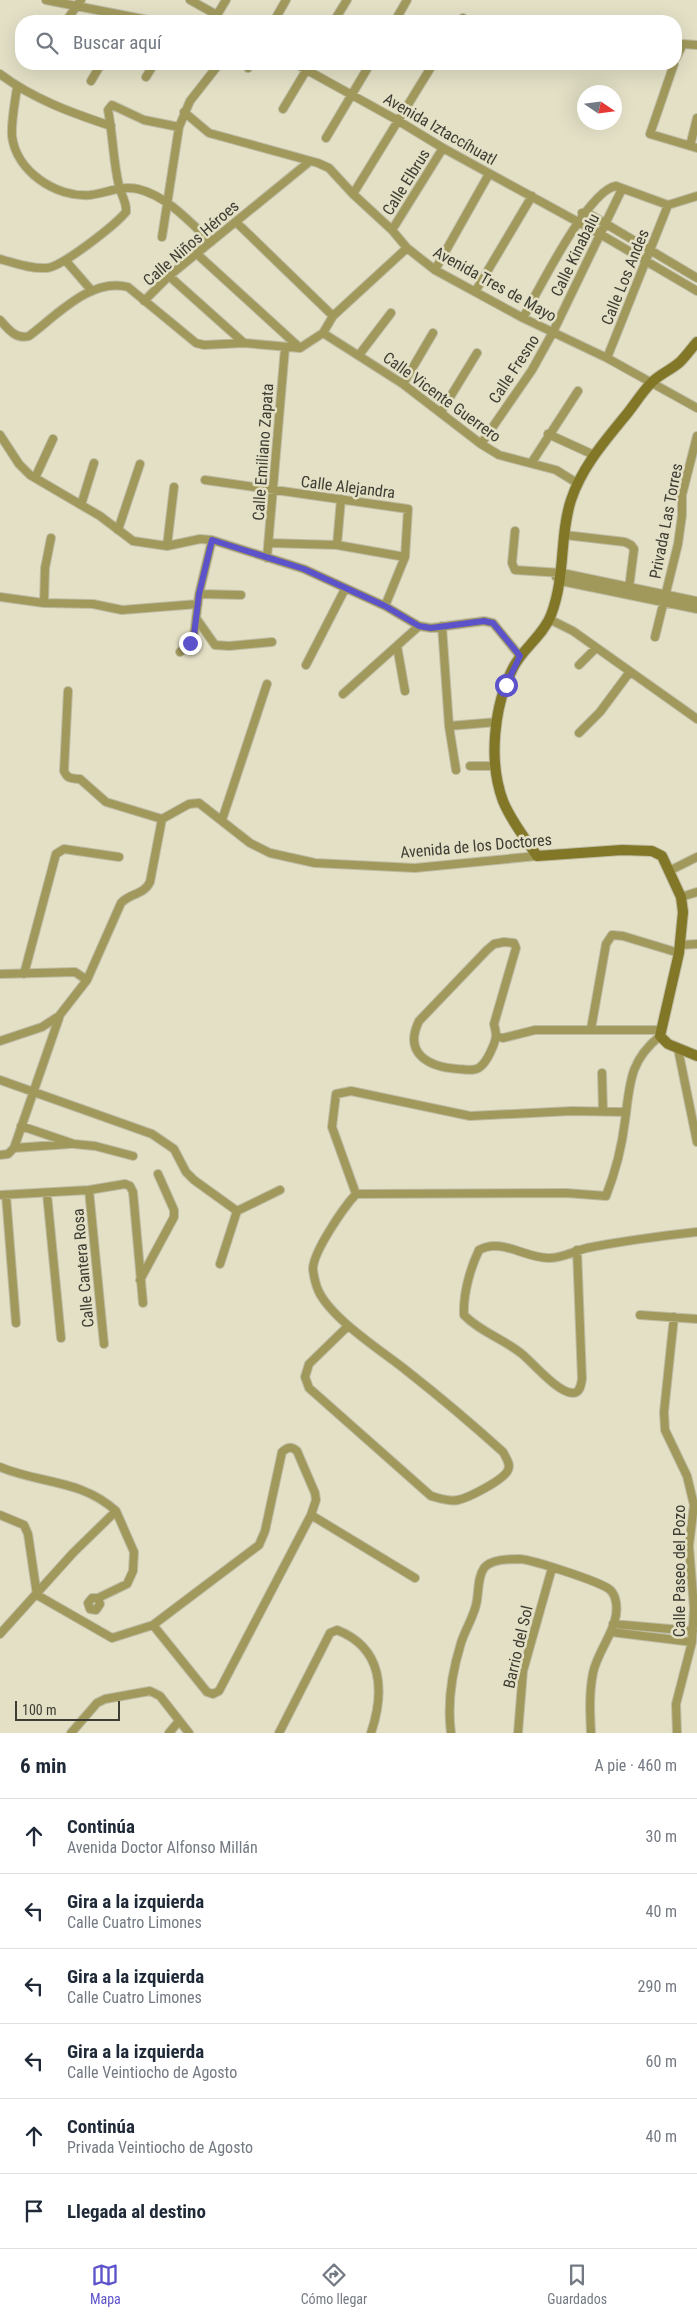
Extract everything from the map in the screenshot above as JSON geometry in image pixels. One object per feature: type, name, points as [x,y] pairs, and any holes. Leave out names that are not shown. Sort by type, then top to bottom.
[{"type":"main road","points":[[537,856],[506,808],[498,783],[496,766],[497,722],[506,685],[520,656],[540,633],[549,619],[570,503],[577,483],[594,455],[652,382],[680,362],[697,342]]},
{"type":"main road","name":"Avenida de los Doctores","points":[[537,856],[622,850],[652,851],[662,856],[681,897],[683,912],[680,949],[660,1033]]},
{"type":"main road","points":[[660,1033],[668,1044],[697,1056]]},
{"type":"street","points":[[46,0],[78,3],[116,15]]},
{"type":"street","points":[[190,0],[212,15]]},
{"type":"street","points":[[218,15],[226,0]]},
{"type":"street","points":[[277,15],[286,0]]},
{"type":"street","points":[[338,15],[347,0]]},
{"type":"street","points":[[398,15],[407,0]]},
{"type":"street","points":[[70,15],[78,3]]},
{"type":"street","points":[[682,45],[697,45]]},
{"type":"street","points":[[90,81],[97,70]]},
{"type":"street","points":[[146,77],[150,70]]},
{"type":"street","points":[[162,237],[166,202],[184,112],[215,70]]},
{"type":"street","points":[[283,109],[306,70]]},
{"type":"street","name":"Avenida Iztaccíhuatl","points":[[314,70],[442,148],[600,234],[697,292]]},
{"type":"street","points":[[326,138],[366,70]]},
{"type":"street","points":[[353,194],[429,70]]},
{"type":"street","points":[[672,70],[650,134],[694,147],[697,118]]},
{"type":"street","points":[[0,74],[17,87],[69,112],[111,126]]},
{"type":"street","points":[[17,87],[12,136],[17,156],[30,171],[57,190],[76,195],[91,195],[119,188],[138,189],[166,202],[211,242]]},
{"type":"street","points":[[0,259],[29,267],[48,268],[66,260],[126,212],[126,206],[119,188],[108,110],[112,105],[144,120],[180,127]]},
{"type":"street","name":"Avenida Tres de Mayo","points":[[184,112],[209,133],[318,163],[329,168],[353,194],[392,230],[407,248],[434,270],[523,318],[652,382],[697,408]]},
{"type":"street","name":"Calle Elbrus","points":[[392,230],[442,148]]},
{"type":"street","name":"Calle Niños Héroes","points":[[7,327],[18,337],[29,336],[72,303],[92,291],[117,284],[128,287],[144,302],[169,276],[309,162]]},
{"type":"street","points":[[434,270],[489,174]]},
{"type":"street","points":[[523,318],[575,220],[586,212],[610,187],[616,186],[668,205],[697,196]]},
{"type":"street","name":"Calle Kinabalu","points":[[553,332],[622,188]]},
{"type":"street","points":[[475,292],[532,196]]},
{"type":"street","name":"Calle Los Andes","points":[[606,358],[668,205]]},
{"type":"street","points":[[586,212],[697,278]]},
{"type":"street","points":[[236,222],[333,316]]},
{"type":"street","points":[[144,302],[196,343],[204,346],[244,343],[300,348],[323,333],[333,316],[407,248]]},
{"type":"street","points":[[197,254],[300,348]]},
{"type":"street","points":[[66,260],[92,291]]},
{"type":"street","points":[[169,276],[244,343]]},
{"type":"street","points":[[359,355],[391,313]]},
{"type":"street","points":[[0,320],[7,327],[0,333]]},
{"type":"street","name":"Calle Fresno","points":[[481,444],[532,370],[553,332]]},
{"type":"street","name":"Calle Vicente Guerrero","points":[[323,333],[403,384],[481,444],[499,455],[532,462],[556,470],[577,483]]},
{"type":"street","points":[[403,384],[433,333]]},
{"type":"street","name":"Calle Emiliano Zapata","points":[[267,558],[285,348]]},
{"type":"street","points":[[440,412],[477,353]]},
{"type":"street","points":[[532,462],[548,434],[578,391]]},
{"type":"street","points":[[548,434],[594,455]]},
{"type":"street","points":[[0,435],[19,464],[36,478],[81,505],[133,541],[166,546],[200,539],[212,540],[304,569],[385,606],[419,626],[431,628],[484,621],[493,623],[520,656]]},
{"type":"street","name":"Privada Las Torres","points":[[655,637],[678,544],[682,515],[682,495],[697,436]]},
{"type":"street","points":[[36,478],[53,439]]},
{"type":"street","points":[[81,505],[94,463]]},
{"type":"street","points":[[118,530],[140,464]]},
{"type":"street","name":"Calle Alejandra","points":[[205,480],[274,492],[408,509],[405,557],[385,606]]},
{"type":"street","points":[[166,546],[174,487]]},
{"type":"street","points":[[337,544],[341,499]]},
{"type":"street","points":[[515,531],[512,567],[515,570],[629,588],[697,609]]},
{"type":"street","points":[[565,535],[625,542],[631,545],[634,550],[629,588]]},
{"type":"street","points":[[44,603],[45,568],[51,538]]},
{"type":"street","points":[[180,652],[190,643],[194,635],[199,594],[212,540]]},
{"type":"street","points":[[269,543],[337,544],[405,557]]},
{"type":"street","points":[[558,576],[664,599],[697,601]]},
{"type":"street","points":[[306,665],[345,588]]},
{"type":"street","points":[[199,594],[240,595]]},
{"type":"street","points":[[0,597],[44,603],[93,604],[122,610],[198,604]]},
{"type":"street","points":[[196,618],[215,645],[229,646],[272,642]]},
{"type":"street","points":[[549,619],[573,631],[629,673],[697,719]]},
{"type":"street","points":[[343,694],[419,626]]},
{"type":"street","points":[[442,626],[449,726],[456,770]]},
{"type":"street","points":[[397,646],[405,691]]},
{"type":"street","points":[[579,666],[596,648]]},
{"type":"street","points":[[579,733],[600,712],[629,673]]},
{"type":"street","points":[[222,820],[267,684]]},
{"type":"street","points":[[0,1155],[8,1154],[14,1148],[59,1016],[87,980],[121,903],[132,894],[142,892],[150,882],[162,819],[114,806],[106,802],[80,779],[70,779],[66,776],[64,771],[68,691]]},
{"type":"street","points":[[449,726],[497,722]]},
{"type":"street","points":[[470,766],[496,766]]},
{"type":"street","name":"Avenida de los Doctores","points":[[162,819],[189,804],[199,803],[250,842],[270,853],[315,863],[415,868],[537,856]]},
{"type":"street","points":[[24,974],[56,854],[64,849],[120,857]]},
{"type":"street","points":[[669,871],[697,857]]},
{"type":"street","points":[[681,897],[697,892]]},
{"type":"street","points":[[591,1030],[606,944],[612,936],[623,936],[680,949],[697,944]]},
{"type":"street","points":[[514,943],[516,948],[494,1024],[496,1036],[480,1068],[473,1070],[446,1068],[426,1061],[420,1056],[415,1047],[414,1037],[419,1021],[486,950],[494,944],[514,943]]},
{"type":"street","points":[[0,974],[75,972],[87,980]]},
{"type":"street","points":[[0,1041],[42,1027],[59,1016]]},
{"type":"street","points":[[496,1036],[503,1038],[535,1030],[660,1033]]},
{"type":"street","points":[[348,1326],[309,1364],[305,1377],[309,1388],[430,1496],[444,1500],[458,1500],[502,1478],[508,1470],[508,1461],[503,1452],[406,1370],[348,1326],[319,1292],[313,1267],[317,1255],[343,1207],[356,1194],[566,1193],[606,1196],[621,1142],[629,1082],[637,1061],[647,1046],[660,1033]]},
{"type":"street","points":[[678,1049],[697,1142]]},
{"type":"street","points":[[602,1072],[603,1111]]},
{"type":"street","points":[[0,1080],[152,1134],[165,1141],[174,1148],[186,1172],[194,1180],[237,1210]]},
{"type":"street","points":[[356,1194],[332,1127],[336,1094],[350,1090],[470,1116],[572,1111],[625,1112]]},
{"type":"street","points":[[21,1126],[74,1144]]},
{"type":"street","points":[[14,1148],[74,1144],[95,1146],[132,1156]]},
{"type":"street","points":[[140,1280],[174,1217],[174,1210],[158,1174]]},
{"type":"street","points":[[16,1323],[3,1195],[47,1194],[125,1184],[130,1186],[133,1192],[143,1303]]},
{"type":"street","name":"Calle Cantera Rosa","points":[[89,1190],[104,1344]]},
{"type":"street","points":[[220,1264],[237,1210],[280,1190]]},
{"type":"street","points":[[47,1194],[61,1338]]},
{"type":"street","points":[[577,1250],[582,1379],[577,1392],[572,1393],[562,1390],[520,1352],[464,1315],[464,1305],[472,1264],[479,1250],[486,1246],[502,1246],[539,1258],[566,1256],[577,1250],[642,1238],[697,1232]]},
{"type":"street","points":[[640,1315],[697,1319]]},
{"type":"street","name":"Calle Paseo del Pozo","points":[[674,1317],[664,1412],[666,1430],[692,1491],[694,1505],[690,1546],[694,1608],[694,1646],[676,1704],[677,1733]]},
{"type":"street","points":[[37,1595],[112,1638],[153,1625],[259,1545],[265,1532],[282,1452],[292,1447],[298,1451],[316,1493],[311,1515],[220,1691],[213,1694],[207,1692],[153,1625]]},
{"type":"street","points":[[0,1467],[19,1475],[62,1483],[91,1493],[104,1500],[116,1511],[134,1552],[133,1571],[127,1584],[98,1598]]},
{"type":"street","points":[[0,1634],[73,1553],[116,1511]]},
{"type":"street","points":[[0,1515],[24,1525],[28,1534],[37,1595]]},
{"type":"street","points":[[311,1515],[415,1578]]},
{"type":"street","points":[[451,1733],[449,1719],[451,1686],[461,1643],[476,1607],[484,1568],[492,1561],[521,1559],[596,1582],[611,1590],[615,1598],[616,1612],[612,1628],[599,1652],[593,1671],[590,1696],[591,1733]]},
{"type":"street","name":"Barrio del Sol","points":[[518,1733],[524,1671],[552,1568]]},
{"type":"street","points":[[612,1628],[693,1631]]},
{"type":"street","points":[[612,1628],[694,1646]]},
{"type":"street","points":[[279,1733],[330,1633],[337,1630],[370,1653],[376,1665],[378,1677],[376,1712],[371,1733]]},
{"type":"street","points":[[72,1733],[97,1703],[105,1699],[150,1690],[160,1696],[189,1733]]},
{"type":"street","points":[[169,1733],[179,1721]]},
{"type":"route","points":[[190,643],[194,635],[199,594],[212,540],[304,569],[385,606],[419,626],[431,628],[484,621],[493,623],[520,656],[506,685]]}]
